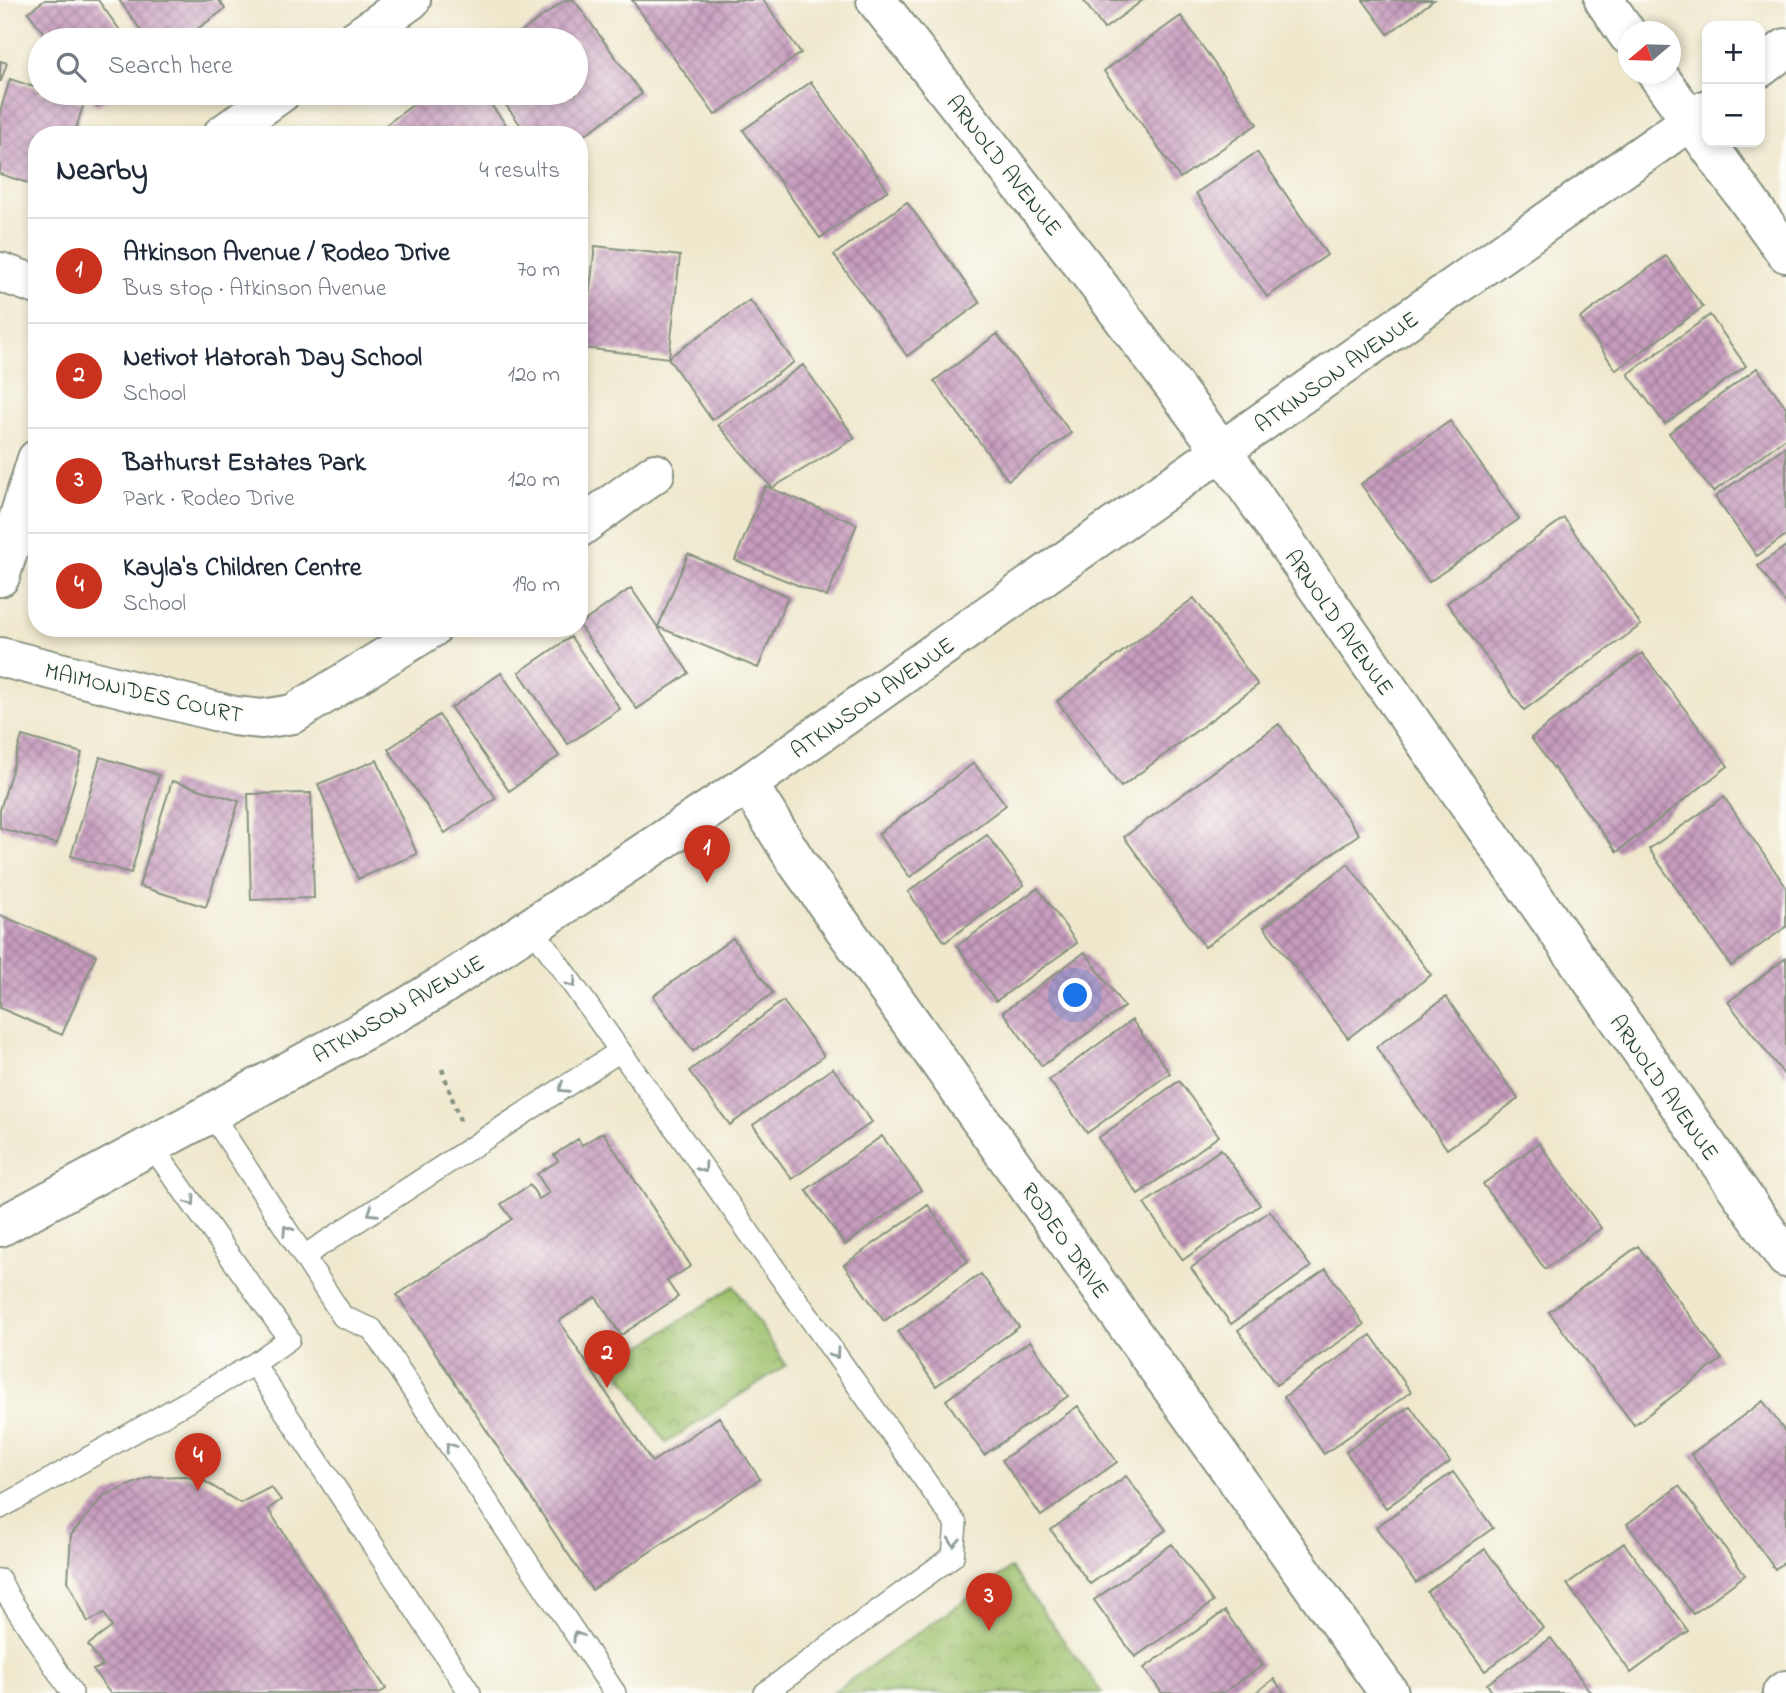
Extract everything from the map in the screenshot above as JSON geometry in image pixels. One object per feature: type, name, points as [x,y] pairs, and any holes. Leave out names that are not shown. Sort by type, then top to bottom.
[{"type":"street","points":[[372,28],[411,0]]},
{"type":"street","name":"ARNOLD AVENUE","points":[[876,0],[1087,270],[1222,451],[1786,1258]]},
{"type":"street","points":[[1604,0],[1619,21]]},
{"type":"street","points":[[1765,64],[1786,48]]},
{"type":"street","points":[[1667,84],[1699,115],[1786,253]]},
{"type":"street","points":[[235,126],[264,105]]},
{"type":"street","name":"ATKINSON AVENUE","points":[[0,1227],[407,1007],[532,927],[748,784],[1699,115]]},
{"type":"street","points":[[0,272],[28,282]]},
{"type":"street","points":[[588,521],[655,473]]},
{"type":"street","points":[[0,577],[28,488]]},
{"type":"street","name":"MAIMONIDES COURT","points":[[0,657],[234,716],[262,719],[293,714],[417,637]]},
{"type":"street","name":"RODEO DRIVE","points":[[748,784],[796,861],[1389,1693]]},
{"type":"lane","points":[[532,927],[956,1524],[953,1556],[765,1693]]},
{"type":"lane","points":[[304,1256],[620,1051]]},
{"type":"lane","points":[[211,1112],[343,1317],[372,1329],[615,1693]]},
{"type":"lane","points":[[0,1508],[254,1364],[289,1339],[151,1145]]},
{"type":"lane","points":[[254,1364],[470,1693]]},
{"type":"lane","points":[[0,1580],[72,1693]]},
{"type":"path","points":[[442,1069],[470,1149]]},
{"type":"green space","points":[[734,1286],[786,1365],[666,1443],[614,1364]]},
{"type":"green space","points":[[1011,1568],[1102,1693],[832,1693]]},
{"type":"building","points":[[45,0],[98,0],[118,28],[40,28],[28,12]]},
{"type":"building","points":[[119,0],[219,0],[225,9],[199,28],[139,28]]},
{"type":"building","points":[[565,0],[574,0],[642,94],[588,133],[588,126],[521,126],[506,105],[588,105],[588,28],[526,28]]},
{"type":"building","points":[[632,0],[763,0],[801,53],[715,115]]},
{"type":"building","points":[[1083,0],[1143,0],[1104,29]]},
{"type":"building","points":[[1363,0],[1434,0],[1388,34]]},
{"type":"building","points":[[1181,16],[1257,124],[1180,178],[1104,71]]},
{"type":"building","points":[[0,61],[7,63],[1,81],[0,81]]},
{"type":"building","points":[[10,79],[28,85],[28,105],[83,105],[77,126],[28,126],[28,183],[0,174],[0,112]]},
{"type":"building","points":[[811,82],[888,190],[820,238],[743,130]]},
{"type":"building","points":[[413,105],[491,105],[507,126],[384,126]]},
{"type":"building","points":[[1257,152],[1327,255],[1267,297],[1196,193]]},
{"type":"building","points":[[907,202],[980,303],[907,356],[834,255]]},
{"type":"building","points":[[595,246],[680,256],[669,358],[588,349],[588,306]]},
{"type":"building","points":[[1666,256],[1703,307],[1616,370],[1580,318]]},
{"type":"building","points":[[750,300],[794,362],[712,420],[668,358]]},
{"type":"building","points":[[1710,315],[1746,366],[1665,424],[1628,374]]},
{"type":"building","points":[[997,334],[1071,433],[1008,480],[934,381]]},
{"type":"building","points":[[803,365],[855,438],[772,488],[718,425]]},
{"type":"building","points":[[1757,368],[1786,407],[1786,438],[1713,492],[1669,433]]},
{"type":"building","points":[[1450,421],[1519,519],[1429,582],[1361,484]]},
{"type":"building","points":[[1786,446],[1786,535],[1757,556],[1715,497]]},
{"type":"building","points":[[765,486],[857,524],[827,597],[735,560]]},
{"type":"building","points":[[1564,518],[1641,625],[1524,710],[1447,603]]},
{"type":"building","points":[[1786,546],[1786,604],[1758,566]]},
{"type":"building","points":[[688,554],[788,596],[758,668],[658,627]]},
{"type":"building","points":[[631,588],[689,673],[637,709],[587,637],[588,619]]},
{"type":"building","points":[[1194,598],[1258,685],[1121,787],[1057,701]]},
{"type":"building","points":[[571,637],[620,709],[568,744],[519,672]]},
{"type":"building","points":[[1642,653],[1728,766],[1617,852],[1531,738]]},
{"type":"building","points":[[501,673],[559,756],[509,791],[451,708]]},
{"type":"building","points":[[439,715],[496,798],[445,833],[388,749]]},
{"type":"building","points":[[1279,724],[1359,834],[1205,947],[1124,837]]},
{"type":"building","points":[[22,736],[82,753],[57,844],[0,828],[0,810]]},
{"type":"building","points":[[100,757],[159,775],[131,873],[71,856]]},
{"type":"building","points":[[377,760],[417,854],[358,879],[318,784]]},
{"type":"building","points":[[974,763],[1006,805],[910,877],[878,834]]},
{"type":"building","points":[[172,781],[239,801],[206,907],[139,886]]},
{"type":"building","points":[[311,793],[314,898],[251,900],[248,794]]},
{"type":"building","points":[[1724,797],[1786,887],[1786,927],[1731,966],[1649,849]]},
{"type":"building","points":[[987,835],[1024,885],[945,942],[908,892]]},
{"type":"building","points":[[1348,864],[1431,975],[1348,1038],[1264,927]]},
{"type":"building","points":[[1038,888],[1077,943],[996,1001],[957,946]]},
{"type":"building","points":[[0,915],[96,955],[62,1035],[0,1008]]},
{"type":"building","points":[[733,938],[773,993],[693,1051],[653,996]]},
{"type":"building","points":[[1085,952],[1124,1007],[1042,1066],[1003,1012]]},
{"type":"building","points":[[1786,958],[1786,1077],[1728,1002]]},
{"type":"building","points":[[1446,997],[1518,1099],[1447,1149],[1376,1047]]},
{"type":"building","points":[[783,1001],[824,1056],[730,1125],[689,1071]]},
{"type":"building","points":[[1132,1020],[1170,1073],[1087,1133],[1049,1080]]},
{"type":"building","points":[[833,1068],[872,1122],[792,1179],[753,1125]]},
{"type":"building","points":[[1179,1081],[1219,1136],[1138,1194],[1098,1138]]},
{"type":"building","points":[[603,1132],[691,1266],[667,1281],[678,1297],[621,1335],[596,1297],[559,1321],[652,1462],[719,1417],[760,1479],[592,1590],[397,1295],[512,1219],[501,1204],[530,1185],[539,1199],[549,1193],[537,1174],[558,1161],[554,1155],[578,1139],[582,1145]]},
{"type":"building","points":[[882,1136],[921,1190],[845,1245],[806,1190]]},
{"type":"building","points":[[1539,1143],[1601,1228],[1545,1269],[1483,1184]]},
{"type":"building","points":[[1221,1149],[1260,1205],[1183,1260],[1144,1204]]},
{"type":"building","points":[[928,1205],[968,1261],[884,1321],[844,1265]]},
{"type":"building","points":[[1270,1211],[1311,1267],[1231,1324],[1191,1268]]},
{"type":"building","points":[[1638,1246],[1722,1359],[1634,1425],[1549,1312]]},
{"type":"building","points":[[1326,1269],[1364,1325],[1276,1385],[1238,1330]]},
{"type":"building","points":[[981,1274],[1019,1327],[936,1386],[898,1332]]},
{"type":"building","points":[[1371,1335],[1411,1392],[1324,1454],[1284,1397]]},
{"type":"building","points":[[1030,1341],[1068,1396],[984,1455],[946,1400]]},
{"type":"building","points":[[1763,1401],[1786,1433],[1786,1561],[1775,1569],[1691,1454]]},
{"type":"building","points":[[1078,1406],[1117,1462],[1041,1516],[1002,1460]]},
{"type":"building","points":[[1410,1406],[1450,1462],[1386,1508],[1346,1452]]},
{"type":"building","points":[[1453,1472],[1493,1528],[1416,1583],[1376,1527]]},
{"type":"building","points":[[185,1476],[204,1481],[240,1503],[271,1487],[281,1500],[268,1509],[386,1689],[379,1693],[110,1693],[93,1670],[103,1666],[88,1645],[112,1627],[104,1613],[88,1622],[68,1581],[71,1535],[105,1495],[150,1477]]},
{"type":"building","points":[[1126,1476],[1166,1530],[1090,1584],[1051,1530]]},
{"type":"building","points":[[1679,1486],[1745,1575],[1693,1614],[1627,1524]]},
{"type":"building","points":[[1624,1543],[1688,1631],[1631,1673],[1567,1584]]},
{"type":"building","points":[[1172,1544],[1213,1602],[1135,1657],[1094,1600]]},
{"type":"building","points":[[1485,1549],[1543,1628],[1485,1671],[1427,1592]]},
{"type":"building","points":[[1225,1611],[1263,1665],[1223,1693],[1162,1693],[1144,1668]]},
{"type":"building","points":[[1551,1638],[1591,1693],[1493,1693],[1487,1684]]},
{"type":"building","points":[[1274,1679],[1284,1693],[1255,1693]]},
{"type":"place","name":"Atkinson Avenue / Rodeo Drive","points":[[707,883]]},
{"type":"place","name":"Netivot Hatorah Day School","points":[[607,1388]]},
{"type":"place","name":"Kayla's Children Centre","points":[[198,1491]]},
{"type":"place","name":"Bathurst Estates Park","points":[[989,1631]]}]
